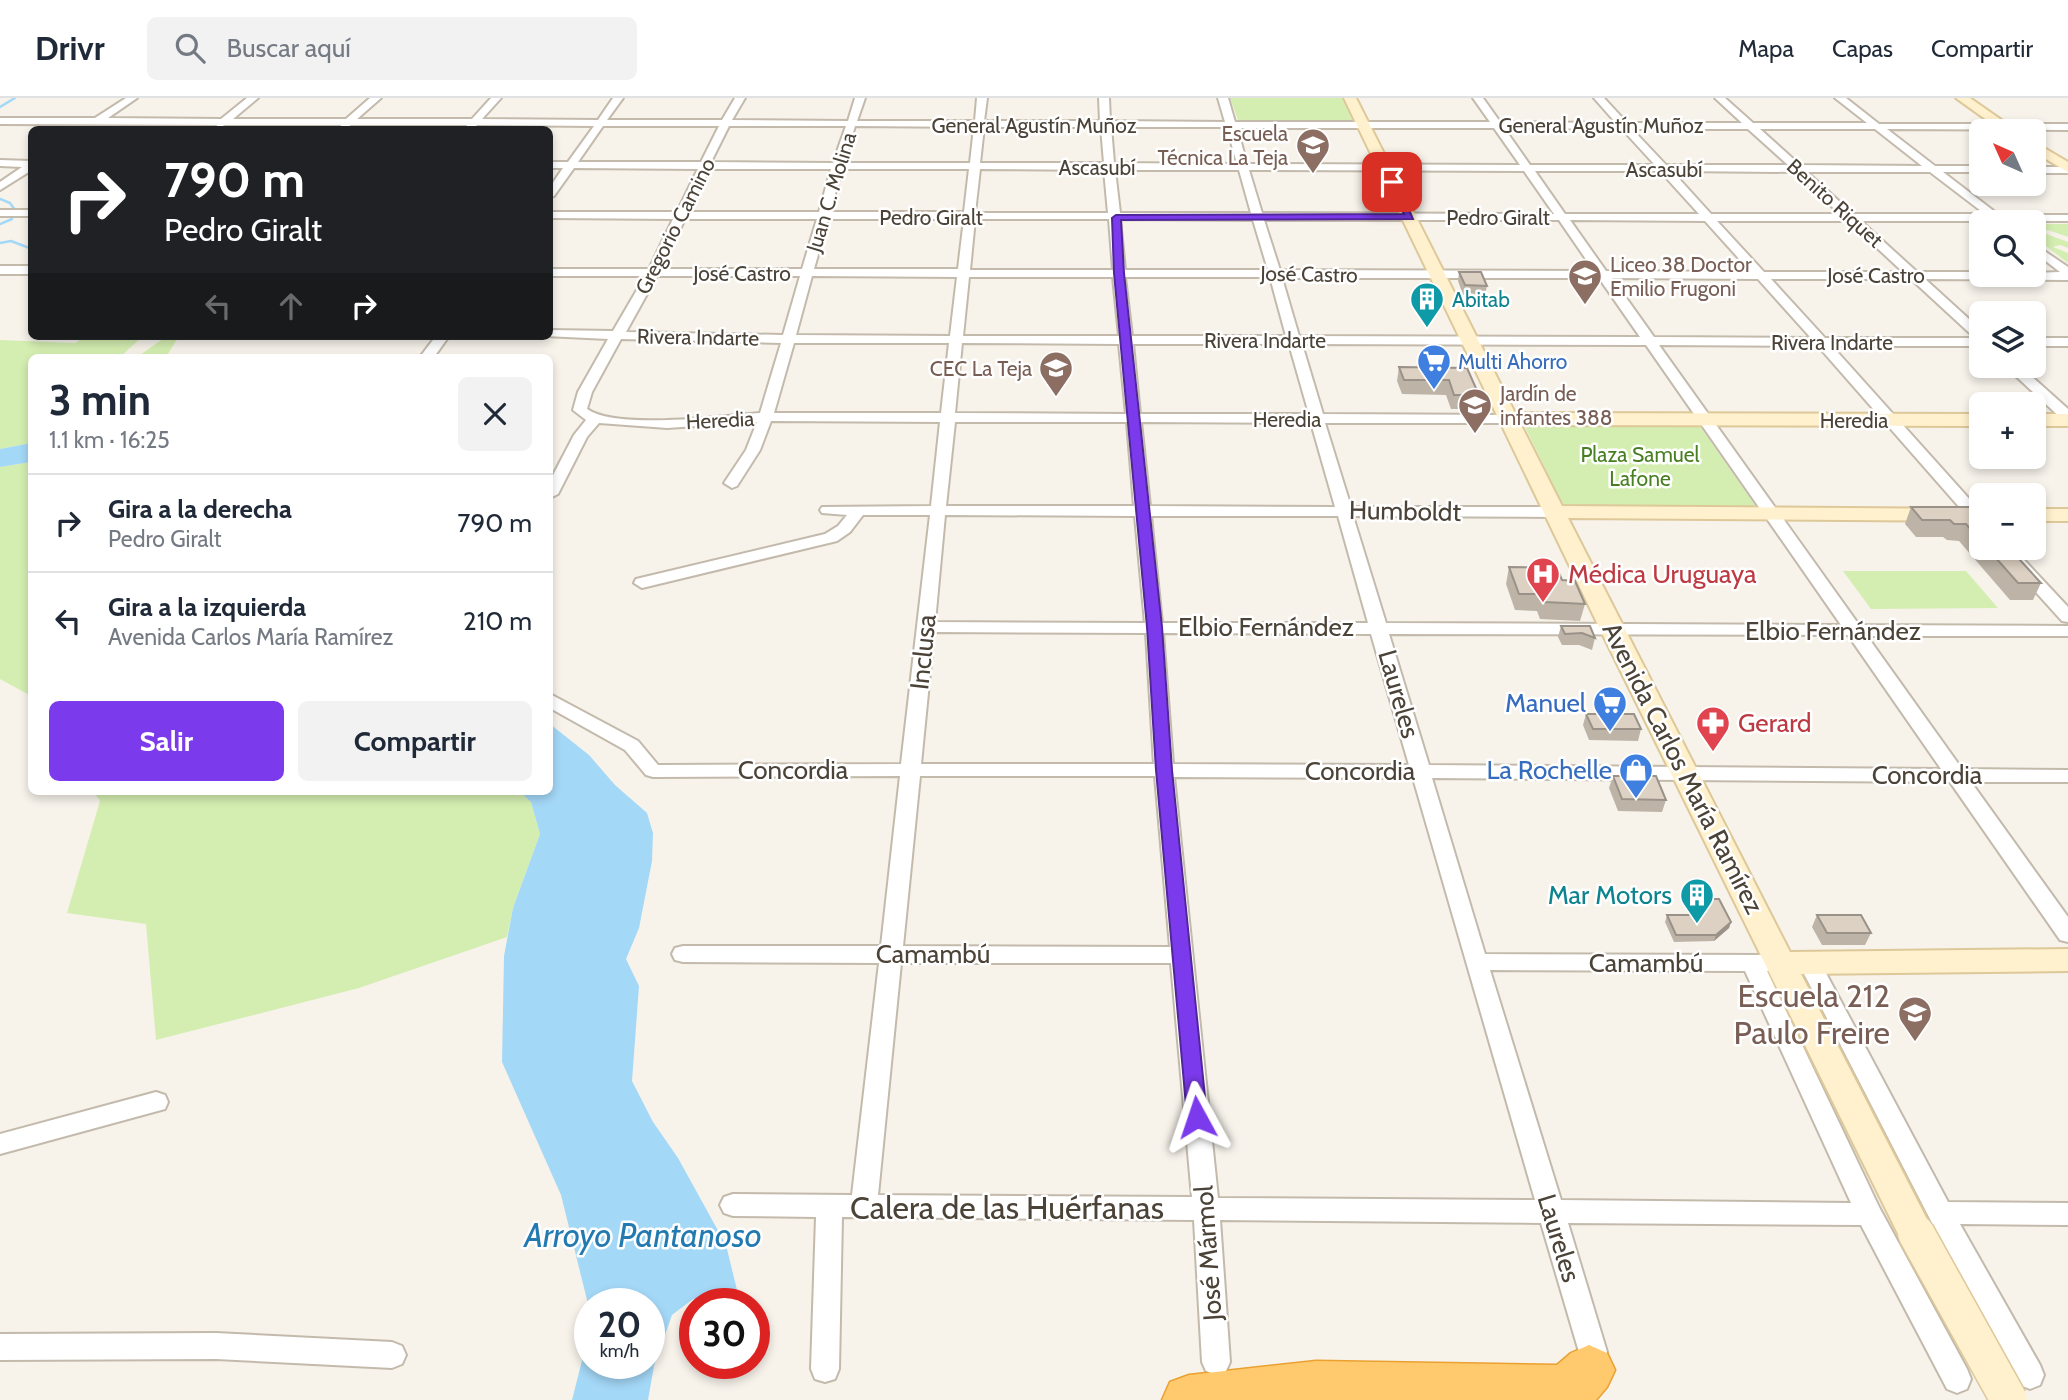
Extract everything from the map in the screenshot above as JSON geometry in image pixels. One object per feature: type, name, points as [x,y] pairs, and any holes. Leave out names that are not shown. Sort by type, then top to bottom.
[{"type":"highway","points":[[1202,1381],[1316,1387],[1557,1390],[1576,1384],[1589,1370]]},
{"type":"main road","name":"Avenida Carlos María Ramírez","points":[[1350,98],[1612,629],[1781,963],[1928,1223],[2020,1377]]},
{"type":"main road","points":[[1962,98],[1992,119]]},
{"type":"main road","points":[[2046,154],[2068,169]]},
{"type":"main road","points":[[2046,419],[2068,418]]},
{"type":"main road","name":"Heredia","points":[[1510,419],[1969,420]]},
{"type":"main road","name":"Humboldt","points":[[1556,512],[1969,518]]},
{"type":"main road","points":[[2046,515],[2068,515]]},
{"type":"main road","name":"Camambú","points":[[1781,963],[2068,960]]},
{"type":"street","points":[[91,126],[132,98]]},
{"type":"street","points":[[218,126],[253,98]]},
{"type":"street","points":[[344,126],[376,98]]},
{"type":"street","points":[[472,126],[496,98]]},
{"type":"street","points":[[553,190],[618,98]]},
{"type":"street","name":"Gregorio Camino","points":[[594,421],[582,415],[580,410],[585,392],[653,272],[679,215],[740,98]]},
{"type":"street","name":"Juan C. Molina","points":[[732,483],[753,450],[766,417],[837,167],[860,98]]},
{"type":"street","name":"Inclusa","points":[[864,1206],[982,98]]},
{"type":"street","name":"José Mármol","points":[[1104,98],[1108,167],[1116,218],[1132,418],[1154,627],[1164,770],[1206,1208],[1202,1381]]},
{"type":"street","name":"Laureles","points":[[1223,98],[1346,510],[1549,1210],[1589,1336],[1593,1352],[1589,1370]]},
{"type":"street","points":[[1478,98],[2068,934]]},
{"type":"street","points":[[1599,98],[1969,507]]},
{"type":"street","name":"Benito Riquet","points":[[1720,98],[1969,328]]},
{"type":"street","points":[[1840,98],[1986,210]]},
{"type":"street","name":"General Agustín Muñoz","points":[[0,121],[218,126],[600,123],[1969,128]]},
{"type":"street","name":"General Agustín Muñoz","points":[[2046,128],[2068,127]]},
{"type":"street","points":[[0,163],[28,165]]},
{"type":"street","name":"Ascasubí","points":[[553,165],[1969,169]]},
{"type":"street","points":[[0,187],[28,168]]},
{"type":"street","points":[[2046,170],[2068,169]]},
{"type":"street","points":[[0,213],[28,213]]},
{"type":"street","name":"Pedro Giralt","points":[[553,215],[1969,220]]},
{"type":"street","name":"Pedro Giralt","points":[[2046,219],[2068,218]]},
{"type":"street","points":[[2046,257],[2068,275]]},
{"type":"street","points":[[0,270],[28,270]]},
{"type":"street","name":"José Castro","points":[[553,272],[1437,276],[2068,275]]},
{"type":"street","name":"Rivera Indarte","points":[[553,334],[956,340],[1822,342],[1969,339]]},
{"type":"street","points":[[429,354],[440,340]]},
{"type":"street","points":[[2046,342],[2068,342]]},
{"type":"street","points":[[2025,378],[2068,418]]},
{"type":"street","name":"Heredia","points":[[594,421],[679,422],[766,417],[1510,419]]},
{"type":"street","points":[[553,488],[581,435],[594,421]]},
{"type":"street","name":"Humboldt","points":[[828,510],[1556,512]]},
{"type":"street","points":[[642,583],[831,538],[844,528],[858,510]]},
{"type":"street","points":[[2015,560],[2068,617]]},
{"type":"street","name":"Elbio Fernández","points":[[926,627],[2068,631]]},
{"type":"street","name":"Concordia","points":[[553,701],[584,723],[639,752],[653,771],[911,769],[2068,776]]},
{"type":"street","name":"Camambú","points":[[684,954],[1182,955]]},
{"type":"street","name":"Camambú","points":[[1477,962],[1781,963]]},
{"type":"street","name":"Avenida Carlos María Ramírez","points":[[1781,963],[1869,1214],[1952,1369],[2020,1377]]},
{"type":"street","points":[[0,1144],[156,1102]]},
{"type":"street","name":"Calera de las Huérfanas","points":[[733,1205],[1869,1214]]},
{"type":"street","points":[[825,1369],[828,1295],[826,1255],[830,1205]]},
{"type":"street","points":[[1928,1223],[2068,1214]]},
{"type":"street","points":[[0,1347],[216,1346],[393,1355]]},
{"type":"green space","points":[[1230,98],[1343,98],[1354,123],[1239,123]]},
{"type":"green space","points":[[2046,224],[2068,224],[2068,237],[2048,230]]},
{"type":"green space","points":[[2046,234],[2068,242],[2068,248],[2060,245],[2053,247],[2068,253],[2068,263],[2046,246]]},
{"type":"green space","points":[[0,340],[75,343],[80,340],[139,340],[123,354],[28,354],[28,444],[0,449]]},
{"type":"green space","points":[[161,340],[177,340],[168,354],[141,354]]},
{"type":"green space","name":"Plaza Samuel Lafone","points":[[1524,425],[1699,425],[1755,505],[1751,509],[1569,507],[1562,503]]},
{"type":"green space","points":[[28,462],[28,694],[0,679],[0,467]]},
{"type":"green space","points":[[1843,571],[1966,571],[1998,608],[1871,609]]},
{"type":"green space","points":[[96,795],[523,795],[531,802],[540,834],[513,908],[507,937],[359,988],[156,1040],[146,924],[67,913],[100,801]]},
{"type":"water","points":[[28,444],[28,462],[0,467],[0,449]]},
{"type":"water","name":"Arroyo Pantanoso","points":[[553,726],[589,755],[615,785],[647,813],[653,833],[652,861],[639,928],[626,959],[639,986],[632,1081],[653,1122],[678,1158],[726,1245],[737,1288],[679,1288],[679,1310],[672,1315],[665,1335],[665,1288],[584,1288],[561,1195],[502,1062],[504,956],[513,908],[540,834],[531,802],[523,795],[553,795]]},
{"type":"water","name":"Arroyo Pantanoso","points":[[577,1379],[652,1379],[648,1400],[572,1400]]},
{"type":"building","points":[[1459,272],[1481,272],[1487,286],[1465,285]]},
{"type":"building","points":[[1399,367],[1467,368],[1479,395],[1454,395],[1449,380],[1404,380]]},
{"type":"building","points":[[1911,507],[1969,507],[1969,527],[1966,524],[1954,524],[1950,520],[1922,520]]},
{"type":"building","points":[[1998,560],[2020,560],[2041,583],[2018,583]]},
{"type":"building","points":[[1509,567],[1557,568],[1562,580],[1575,581],[1585,604],[1545,602],[1542,594],[1519,594]]},
{"type":"building","points":[[1561,626],[1590,626],[1595,638],[1582,633],[1565,634]]},
{"type":"building","points":[[1586,714],[1634,714],[1641,729],[1593,729]]},
{"type":"building","points":[[1613,776],[1656,776],[1666,800],[1622,799]]},
{"type":"building","name":"Mar Motors","points":[[1692,899],[1719,899],[1731,922],[1716,935],[1676,935],[1667,915],[1699,915]]},
{"type":"building","points":[[1817,915],[1861,915],[1871,933],[1827,933]]},
{"type":"waterway","points":[[0,107],[15,98]]},
{"type":"waterway","points":[[0,199],[10,203],[15,210]]},
{"type":"waterway","points":[[0,224],[12,219]]},
{"type":"waterway","points":[[0,243],[11,241],[28,247]]},
{"type":"place","name":"Escuela Técnica La Teja","points":[[1313,175]]},
{"type":"place","name":"Liceo 38 Doctor Emilio Frugoni","points":[[1585,306]]},
{"type":"place","name":"Abitab","points":[[1427,329]]},
{"type":"place","name":"Multi Ahorro","points":[[1434,391]]},
{"type":"place","name":"CEC La Teja","points":[[1056,398]]},
{"type":"place","name":"Jardín de infantes 388","points":[[1475,435]]},
{"type":"place","name":"Médica Uruguaya","points":[[1543,604]]},
{"type":"place","name":"Manuel","points":[[1610,733]]},
{"type":"place","name":"Gerard","points":[[1713,753]]},
{"type":"place","name":"La Rochelle","points":[[1636,800]]},
{"type":"place","name":"Mar Motors","points":[[1697,925]]},
{"type":"place","name":"Escuela 212 Paulo Freire","points":[[1915,1043]]},
{"type":"route","points":[[1197,1117],[1116,218],[1410,217],[1392,182]]}]
